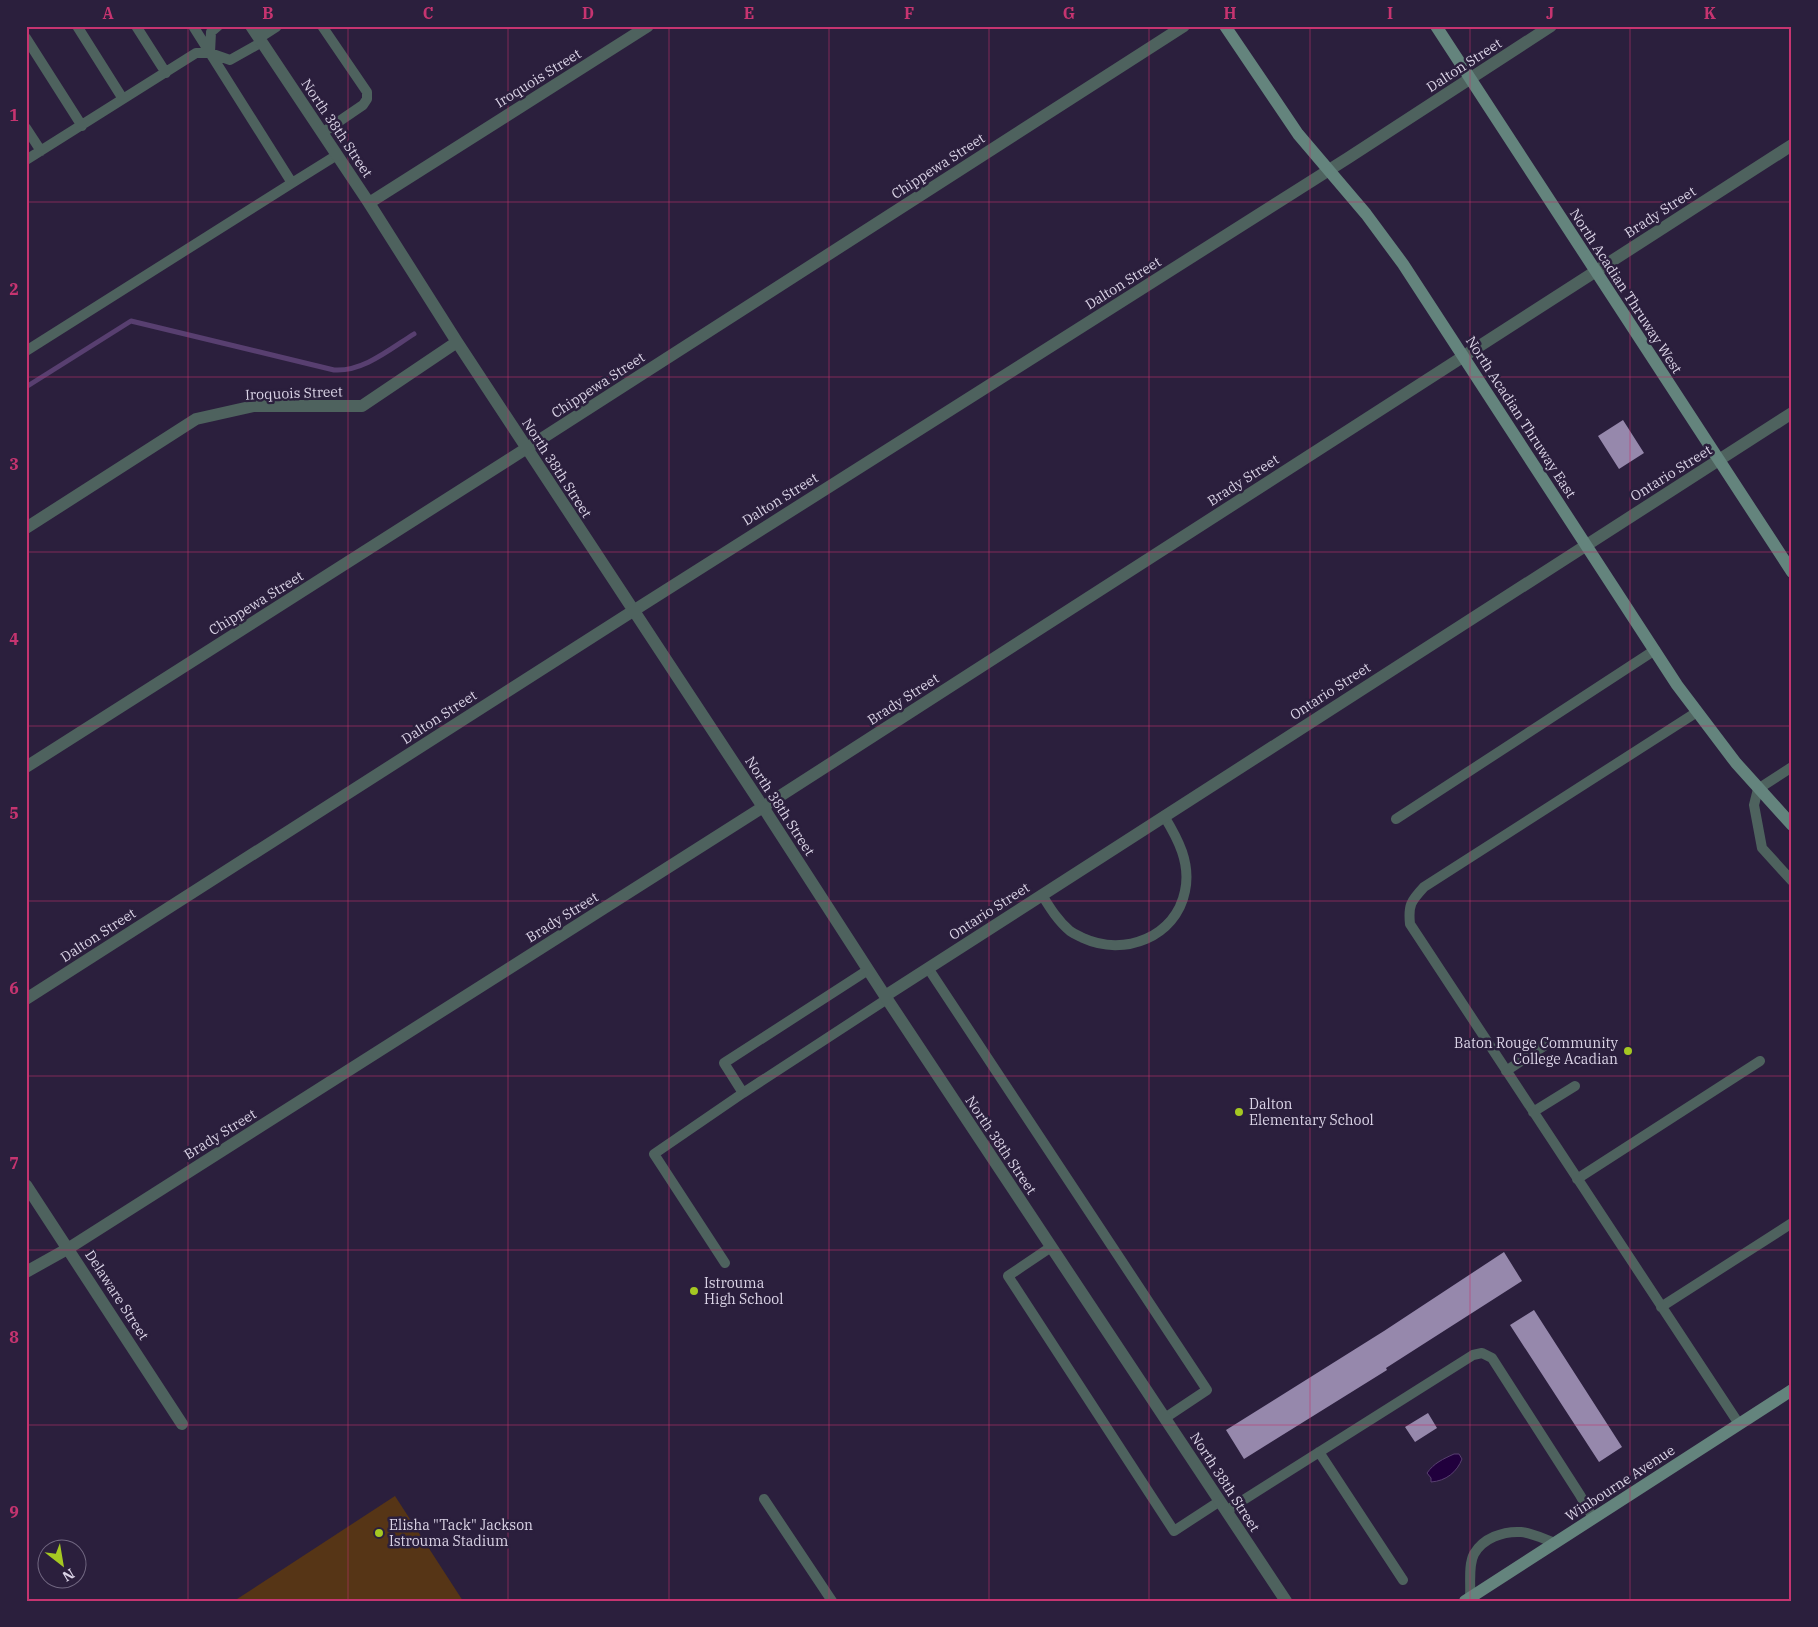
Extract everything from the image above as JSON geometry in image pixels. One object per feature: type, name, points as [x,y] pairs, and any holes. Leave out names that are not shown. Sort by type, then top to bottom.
[{"type":"street","name":"North 38th Street","points":[[251,26],[337,154],[457,342],[886,998],[1286,1601]]},
{"type":"street","points":[[260,40],[276,26]]},
{"type":"street","name":"Iroquois Street","points":[[369,203],[648,26]]},
{"type":"street","name":"Chippewa Street","points":[[26,767],[1184,26]]},
{"type":"street","name":"North Acadian Thruway East","points":[[1225,26],[1298,134],[1380,232],[1654,650],[1697,712],[1758,789],[1792,825]]},
{"type":"street","name":"North Acadian Thruway West","points":[[1436,26],[1792,572]]},
{"type":"street","name":"Dalton Street","points":[[26,999],[633,611],[1329,170],[1551,26]]},
{"type":"street","name":"Brady Street","points":[[26,1272],[69,1248],[763,808],[1792,145]]},
{"type":"street","name":"Iroquois Street","points":[[26,528],[196,420],[254,406],[362,406],[457,342]]},
{"type":"street","name":"Ontario Street","points":[[886,998],[928,968],[1792,413]]},
{"type":"street","name":"Delaware Street","points":[[26,1184],[182,1424]]},
{"type":"street","name":"Winbourne Avenue","points":[[1468,1599],[1792,1390]]},
{"type":"lane","points":[[77,26],[123,99]]},
{"type":"lane","points":[[136,26],[166,72]]},
{"type":"lane","points":[[193,26],[292,183]]},
{"type":"lane","points":[[210,53],[211,32],[218,26]]},
{"type":"lane","points":[[322,26],[367,92],[367,99],[363,105],[322,133]]},
{"type":"lane","points":[[26,38],[82,126]]},
{"type":"lane","points":[[26,160],[196,53],[210,53],[230,60],[260,40]]},
{"type":"lane","points":[[26,128],[41,151]]},
{"type":"lane","points":[[26,351],[337,154]]},
{"type":"lane","points":[[1396,819],[1654,650]]},
{"type":"lane","points":[[1697,712],[1424,887],[1412,899],[1408,911],[1410,924],[1739,1424]]},
{"type":"lane","points":[[1792,767],[1758,789],[1754,805],[1762,848],[1792,881]]},
{"type":"lane","points":[[1042,895],[1055,915],[1071,932],[1095,944],[1123,946],[1146,940],[1164,927],[1176,912],[1185,892],[1186,872],[1182,850],[1164,816]]},
{"type":"lane","points":[[928,968],[1207,1390],[1165,1418]]},
{"type":"lane","points":[[743,1093],[724,1063],[868,970]]},
{"type":"lane","points":[[725,1263],[654,1154],[886,998]]},
{"type":"lane","points":[[1506,1071],[1544,1046]]},
{"type":"lane","points":[[1577,1179],[1760,1061]]},
{"type":"lane","points":[[1533,1112],[1575,1086]]},
{"type":"lane","points":[[1662,1307],[1792,1223]]},
{"type":"lane","points":[[1051,1247],[1008,1276],[1174,1531],[1319,1452],[1473,1355],[1482,1353],[1492,1358],[1580,1495],[1592,1518]]},
{"type":"lane","points":[[1319,1452],[1403,1580]]},
{"type":"lane","points":[[764,1499],[832,1601]]},
{"type":"lane","points":[[1468,1599],[1471,1564],[1474,1555],[1487,1540],[1505,1533],[1522,1532],[1554,1543]]},
{"type":"shaded area","points":[[1454,1454],[1459,1454],[1462,1459],[1457,1468],[1446,1478],[1431,1482],[1431,1478],[1427,1473],[1439,1462]]},
{"type":"shaded area","name":"Elisha \"Tack\" Jackson Istrouma Stadium","points":[[395,1496],[463,1601],[234,1601]]},
{"type":"building","points":[[1623,420],[1644,453],[1619,469],[1598,436]]},
{"type":"building","points":[[1504,1252],[1522,1281],[1386,1368],[1387,1370],[1244,1459],[1226,1430],[1384,1331]]},
{"type":"building","points":[[1534,1310],[1622,1447],[1599,1462],[1510,1325]]},
{"type":"building","points":[[1428,1413],[1437,1428],[1415,1442],[1405,1427]]},
{"type":"waterway","points":[[26,387],[131,321],[334,370],[345,370],[366,363],[386,353],[414,334]]},
{"type":"place","name":"Baton Rouge Community College Acadian","points":[[1628,1051]]},
{"type":"place","name":"Dalton Elementary School","points":[[1239,1112]]},
{"type":"place","name":"Istrouma High School","points":[[694,1291]]},
{"type":"place","name":"Elisha \"Tack\" Jackson Istrouma Stadium","points":[[379,1533]]}]
